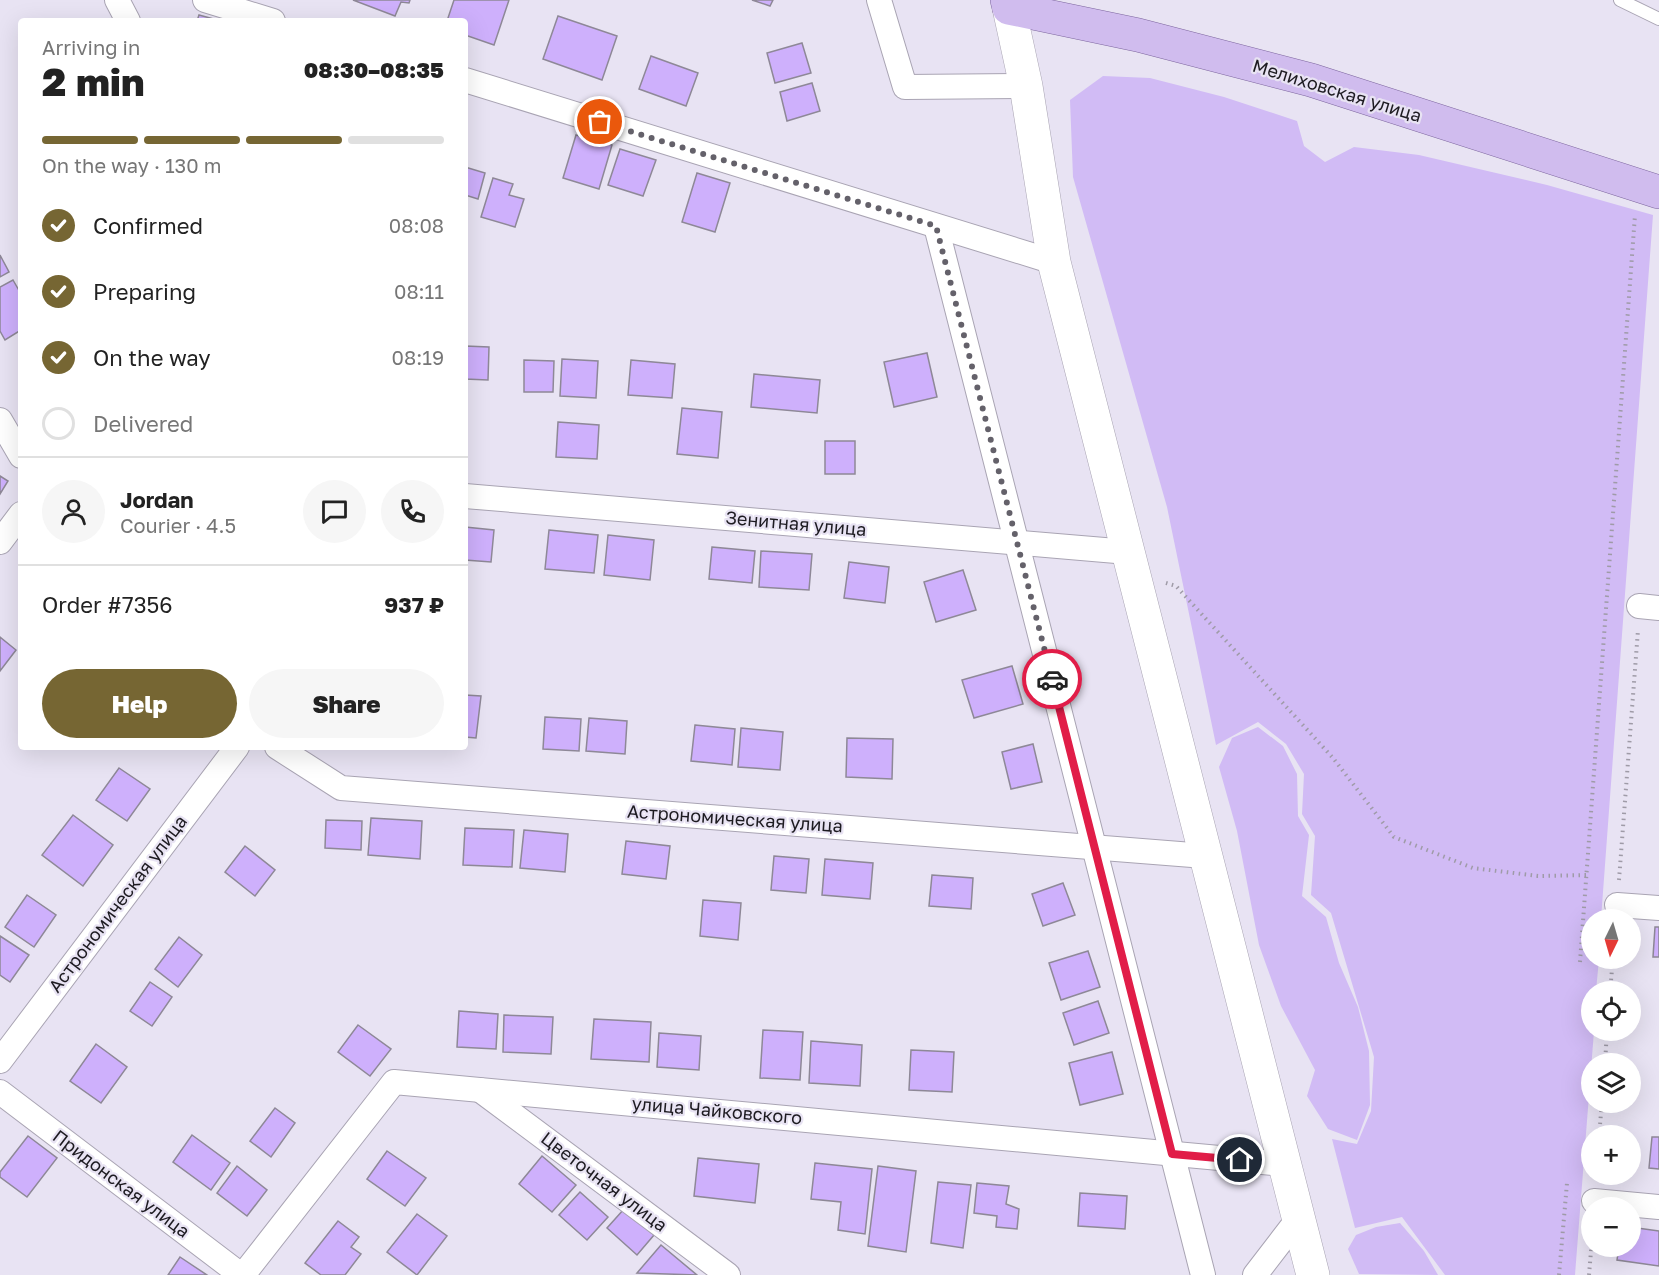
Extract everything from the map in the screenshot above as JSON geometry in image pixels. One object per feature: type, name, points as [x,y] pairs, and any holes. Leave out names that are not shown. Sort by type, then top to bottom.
[{"type":"main road","points":[[1008,4],[1026,86],[1054,262],[1313,1275]]},
{"type":"main road","name":"Мелиховская улица","points":[[1008,4],[1311,80],[1648,189]]},
{"type":"street","points":[[117,0],[126,18]]},
{"type":"street","points":[[205,0],[263,18]]},
{"type":"street","points":[[879,0],[905,87],[1026,86]]},
{"type":"street","points":[[468,81],[1054,262]]},
{"type":"street","points":[[936,226],[1203,1275]]},
{"type":"street","points":[[0,420],[18,451]]},
{"type":"street","name":"Зенитная улица","points":[[468,496],[1017,542],[1131,564]]},
{"type":"street","points":[[0,542],[18,518]]},
{"type":"street","name":"Астрономическая улица","points":[[0,1061],[235,750]]},
{"type":"street","name":"Астрономическая улица","points":[[281,750],[342,788],[1205,856]]},
{"type":"street","points":[[1617,905],[1659,908]]},
{"type":"street","name":"улица Чайковского","points":[[242,1275],[394,1082],[1284,1164]]},
{"type":"street","name":"Цветочная улица","points":[[480,1089],[728,1275]]},
{"type":"street","name":"Придонская улица","points":[[0,1092],[242,1275]]},
{"type":"street","points":[[1641,1205],[1659,1207]]},
{"type":"street","points":[[1256,1275],[1298,1219]]},
{"type":"lane","points":[[1620,0],[1659,19]]},
{"type":"path","points":[[1580,962],[1648,189]]},
{"type":"path","points":[[1131,564],[1176,586],[1333,758],[1394,837],[1473,868],[1538,876],[1587,875]]},
{"type":"path","points":[[1617,905],[1649,607]]},
{"type":"path","points":[[1559,1275],[1567,1183]]},
{"type":"path","points":[[1589,1275],[1590,1257]]},
{"type":"shaded area","points":[[1103,76],[1150,78],[1224,97],[1297,121],[1304,146],[1325,162],[1354,147],[1419,155],[1547,185],[1653,215],[1602,909],[1581,909],[1581,969],[1598,969],[1597,981],[1581,981],[1581,1041],[1593,1041],[1592,1053],[1581,1053],[1581,1113],[1588,1113],[1587,1125],[1581,1125],[1582,1185],[1575,1275],[1445,1275],[1402,1217],[1355,1228],[1332,1139],[1357,1144],[1371,1111],[1374,1057],[1331,913],[1311,895],[1315,836],[1302,814],[1304,774],[1286,744],[1258,722],[1216,745],[1167,507],[1073,177],[1070,100]]},
{"type":"shaded area","points":[[1258,727],[1283,746],[1297,774],[1298,816],[1309,835],[1302,896],[1326,917],[1339,963],[1358,1007],[1369,1051],[1370,1105],[1357,1140],[1328,1129],[1307,1096],[1315,1070],[1281,1006],[1259,945],[1237,831],[1219,767],[1232,738]]},
{"type":"shaded area","points":[[1400,1223],[1424,1251],[1438,1275],[1359,1274],[1348,1249],[1356,1235],[1376,1227]]},
{"type":"building","points":[[353,0],[410,0],[409,3],[401,2],[395,16]]},
{"type":"building","points":[[454,0],[509,0],[494,45],[468,36],[468,18],[448,18]]},
{"type":"building","points":[[752,0],[773,0],[770,6]]},
{"type":"building","points":[[558,16],[617,36],[602,80],[543,59]]},
{"type":"building","points":[[802,43],[811,73],[775,83],[767,53]]},
{"type":"building","points":[[651,56],[698,73],[686,106],[639,89]]},
{"type":"building","points":[[812,83],[820,111],[787,121],[780,92]]},
{"type":"building","points":[[576,135],[612,145],[599,189],[563,178]]},
{"type":"building","points":[[620,149],[656,160],[643,196],[608,185]]},
{"type":"building","points":[[468,168],[485,173],[478,199],[468,196]]},
{"type":"building","points":[[697,173],[730,183],[715,232],[682,222]]},
{"type":"building","points":[[493,178],[513,184],[509,195],[524,199],[515,227],[481,217]]},
{"type":"building","points":[[0,255],[9,272],[0,277]]},
{"type":"building","points":[[13,280],[18,289],[18,332],[5,340],[0,331],[0,287]]},
{"type":"building","points":[[468,346],[489,347],[488,380],[468,379]]},
{"type":"building","points":[[927,353],[937,397],[894,407],[884,362]]},
{"type":"building","points":[[562,359],[598,361],[596,398],[560,396]]},
{"type":"building","points":[[524,360],[554,361],[553,392],[524,392]]},
{"type":"building","points":[[631,360],[675,364],[672,398],[628,395]]},
{"type":"building","points":[[754,374],[820,380],[817,413],[751,407]]},
{"type":"building","points":[[682,408],[722,412],[718,458],[677,454]]},
{"type":"building","points":[[558,422],[599,425],[597,459],[556,457]]},
{"type":"building","points":[[825,441],[855,441],[855,474],[825,474]]},
{"type":"building","points":[[0,476],[8,481],[0,494]]},
{"type":"building","points":[[468,527],[494,530],[491,562],[468,560]]},
{"type":"building","points":[[549,530],[598,535],[594,573],[545,569]]},
{"type":"building","points":[[608,535],[654,540],[650,580],[604,575]]},
{"type":"building","points":[[712,547],[755,551],[752,583],[709,579]]},
{"type":"building","points":[[761,551],[812,554],[809,590],[759,587]]},
{"type":"building","points":[[849,562],[889,567],[885,603],[844,598]]},
{"type":"building","points":[[963,570],[976,610],[936,622],[924,582]]},
{"type":"building","points":[[0,637],[16,650],[0,671]]},
{"type":"building","points":[[1012,666],[1023,704],[974,718],[962,680]]},
{"type":"building","points":[[468,695],[481,696],[476,738],[468,737]]},
{"type":"building","points":[[545,717],[581,719],[579,751],[543,749]]},
{"type":"building","points":[[589,718],[627,721],[625,754],[586,751]]},
{"type":"building","points":[[695,725],[735,729],[732,765],[691,761]]},
{"type":"building","points":[[741,728],[783,732],[780,770],[738,767]]},
{"type":"building","points":[[847,738],[893,739],[892,779],[846,777]]},
{"type":"building","points":[[1033,744],[1042,782],[1011,789],[1002,752]]},
{"type":"building","points":[[119,768],[150,789],[127,821],[96,800]]},
{"type":"building","points":[[73,815],[113,845],[83,886],[42,855]]},
{"type":"building","points":[[371,818],[422,821],[420,859],[368,855]]},
{"type":"building","points":[[326,820],[362,821],[361,850],[325,848]]},
{"type":"building","points":[[465,828],[514,830],[512,867],[463,865]]},
{"type":"building","points":[[524,830],[568,834],[565,872],[520,868]]},
{"type":"building","points":[[626,841],[670,846],[666,879],[622,874]]},
{"type":"building","points":[[245,846],[275,870],[255,896],[225,872]]},
{"type":"building","points":[[774,856],[809,859],[806,893],[771,890]]},
{"type":"building","points":[[825,859],[873,863],[870,899],[822,895]]},
{"type":"building","points":[[932,875],[973,878],[971,909],[929,906]]},
{"type":"building","points":[[1063,883],[1075,915],[1043,926],[1032,894]]},
{"type":"building","points":[[27,895],[56,915],[34,947],[5,927]]},
{"type":"building","points":[[703,900],[741,903],[738,940],[700,936]]},
{"type":"building","points":[[1655,927],[1659,927],[1659,957],[1653,957]]},
{"type":"building","points":[[0,936],[29,955],[10,982],[0,975]]},
{"type":"building","points":[[179,937],[202,955],[178,987],[155,969]]},
{"type":"building","points":[[1088,951],[1100,987],[1061,1000],[1049,963]]},
{"type":"building","points":[[150,982],[172,997],[152,1026],[130,1011]]},
{"type":"building","points":[[1098,1001],[1109,1033],[1074,1045],[1063,1013]]},
{"type":"building","points":[[459,1011],[498,1014],[496,1049],[457,1047]]},
{"type":"building","points":[[504,1015],[553,1017],[551,1054],[503,1052]]},
{"type":"building","points":[[594,1019],[651,1022],[649,1062],[591,1059]]},
{"type":"building","points":[[358,1025],[391,1049],[370,1076],[338,1052]]},
{"type":"building","points":[[763,1030],[803,1032],[800,1080],[760,1078]]},
{"type":"building","points":[[659,1033],[701,1036],[699,1070],[657,1067]]},
{"type":"building","points":[[811,1041],[862,1045],[860,1086],[809,1083]]},
{"type":"building","points":[[96,1044],[127,1067],[101,1103],[70,1081]]},
{"type":"building","points":[[911,1050],[954,1052],[952,1092],[909,1090]]},
{"type":"building","points":[[1112,1052],[1123,1094],[1080,1105],[1069,1063]]},
{"type":"building","points":[[275,1108],[295,1123],[271,1157],[250,1141]]},
{"type":"building","points":[[192,1135],[230,1163],[211,1190],[173,1162]]},
{"type":"building","points":[[28,1136],[57,1158],[27,1197],[0,1177],[0,1172]]},
{"type":"building","points":[[1652,1137],[1659,1137],[1659,1169],[1649,1168]]},
{"type":"building","points":[[387,1151],[426,1178],[405,1206],[367,1179]]},
{"type":"building","points":[[542,1156],[576,1185],[552,1212],[519,1184]]},
{"type":"building","points":[[698,1158],[759,1164],[755,1203],[694,1196]]},
{"type":"building","points":[[815,1163],[872,1169],[865,1234],[838,1230],[841,1202],[811,1199]]},
{"type":"building","points":[[237,1166],[267,1190],[247,1216],[217,1193]]},
{"type":"building","points":[[878,1166],[916,1171],[906,1252],[868,1246]]},
{"type":"building","points":[[938,1182],[971,1185],[963,1248],[931,1243]]},
{"type":"building","points":[[977,1183],[1009,1186],[1006,1204],[1019,1209],[1017,1229],[996,1227],[997,1216],[974,1213]]},
{"type":"building","points":[[580,1192],[608,1217],[587,1240],[559,1215]]},
{"type":"building","points":[[1080,1193],[1127,1196],[1125,1229],[1078,1226]]},
{"type":"building","points":[[624,1209],[654,1235],[637,1255],[607,1228]]},
{"type":"building","points":[[417,1214],[447,1236],[417,1275],[387,1252]]},
{"type":"building","points":[[338,1221],[359,1237],[351,1247],[361,1254],[345,1275],[321,1275],[305,1263]]},
{"type":"building","points":[[1641,1229],[1659,1231],[1659,1266],[1617,1260],[1617,1257],[1641,1257]]},
{"type":"building","points":[[661,1245],[697,1275],[637,1273]]},
{"type":"building","points":[[180,1257],[207,1275],[168,1275]]},
{"type":"way so far","points":[[600,122],[936,226],[1052,679]]},
{"type":"route","points":[[1052,679],[1172,1154],[1240,1160]]}]
